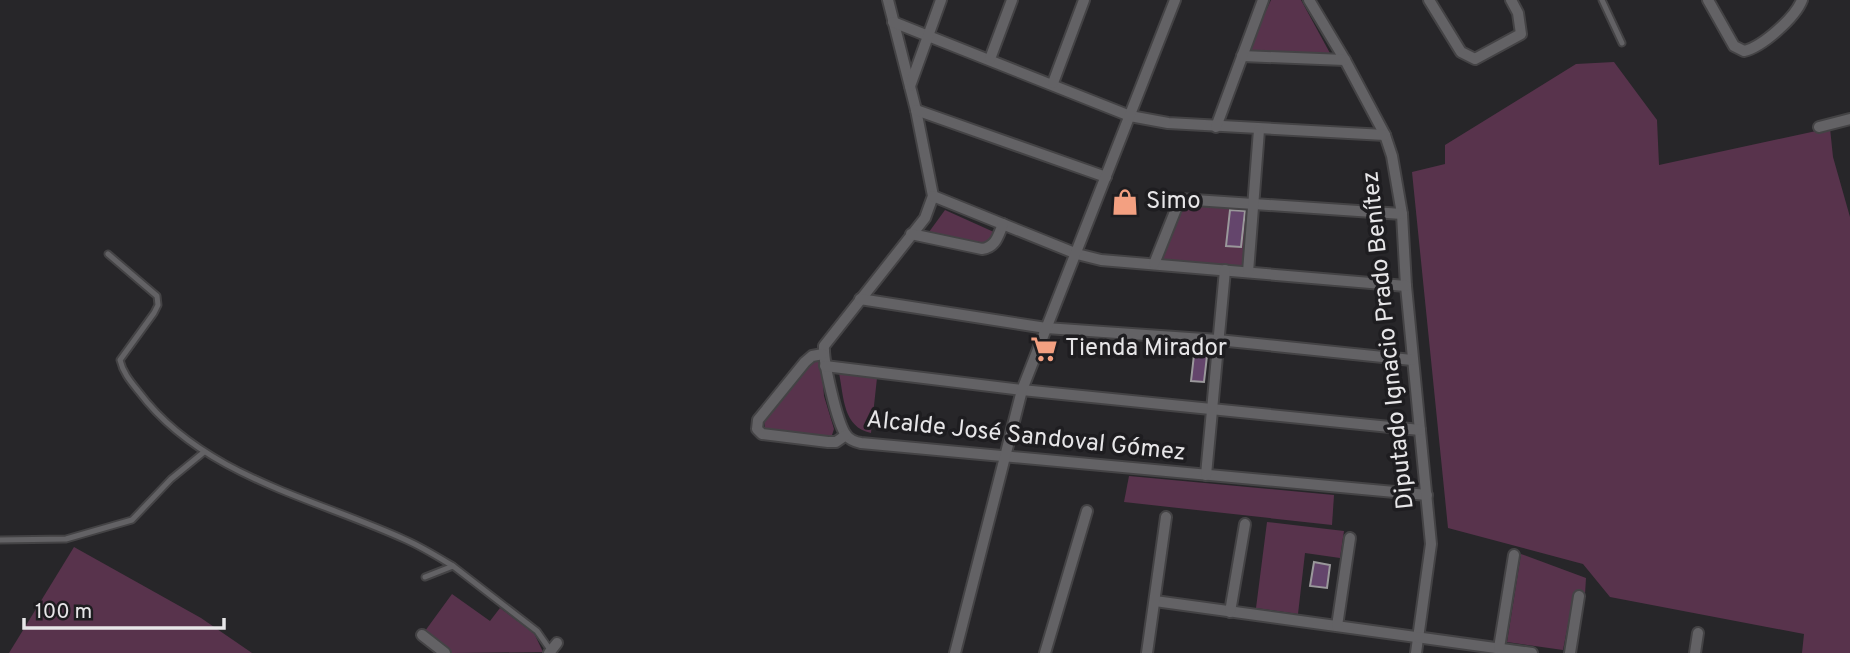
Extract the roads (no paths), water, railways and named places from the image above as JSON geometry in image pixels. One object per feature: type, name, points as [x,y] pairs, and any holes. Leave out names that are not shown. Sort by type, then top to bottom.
[{"type":"street","points":[[824,360],[828,339],[925,218],[933,196],[916,110],[888,0]]},
{"type":"street","points":[[910,86],[941,0]]},
{"type":"street","points":[[990,59],[1012,0]]},
{"type":"street","points":[[1053,83],[1084,0]]},
{"type":"street","points":[[955,653],[1021,390],[1077,254],[1175,0]]},
{"type":"street","points":[[1216,127],[1264,0]]},
{"type":"street","name":"Diputado Ignacio Prado Benítez","points":[[1309,0],[1385,135],[1392,156],[1402,214],[1412,360],[1431,544],[1416,653]]},
{"type":"street","points":[[1429,0],[1461,52],[1475,59],[1521,34],[1518,13],[1511,0]]},
{"type":"street","points":[[1708,0],[1734,46],[1744,51],[1755,49],[1783,25],[1802,0]]},
{"type":"street","points":[[893,22],[1053,83],[1130,116],[1168,123],[1216,127],[1385,135]]},
{"type":"street","points":[[1242,56],[1345,60]]},
{"type":"street","points":[[916,110],[1106,177]]},
{"type":"street","points":[[1819,127],[1850,119]]},
{"type":"street","points":[[1248,272],[1259,130]]},
{"type":"street","points":[[933,196],[1077,254],[1101,260],[1406,286]]},
{"type":"street","points":[[1154,264],[1180,199],[1402,214]]},
{"type":"street","points":[[911,234],[982,249],[992,246],[1003,224]]},
{"type":"street","points":[[1206,475],[1225,270]]},
{"type":"street","points":[[860,299],[1046,328],[1218,340],[1412,360]]},
{"type":"street","points":[[846,435],[836,442],[828,442],[762,434],[757,429],[758,420],[812,356],[1021,390],[1420,430]]},
{"type":"street","name":"Alcalde José Sandoval Gómez","points":[[824,360],[840,423],[846,435],[860,443],[1427,495]]},
{"type":"street","points":[[1045,653],[1087,511]]},
{"type":"street","points":[[1147,653],[1167,517]]},
{"type":"street","points":[[1230,612],[1245,524]]},
{"type":"street","points":[[1338,626],[1350,538]]},
{"type":"street","points":[[1499,648],[1514,555]]},
{"type":"street","points":[[1570,653],[1580,596]]},
{"type":"street","points":[[1155,601],[1532,653]]},
{"type":"street","points":[[1695,653],[1698,633]]},
{"type":"street","points":[[422,635],[445,653]]},
{"type":"lane","points":[[1602,0],[1622,43]]},
{"type":"lane","points":[[108,254],[157,296],[158,305],[154,313],[120,360],[122,370],[152,409],[204,452],[253,478],[408,541],[453,566],[537,631],[552,649]]},
{"type":"lane","points":[[0,540],[66,539],[132,520],[171,479],[204,452]]},
{"type":"lane","points":[[425,577],[453,566]]},
{"type":"place","name":"Simo","points":[[1125,202]]},
{"type":"place","name":"Tienda Mirador","points":[[1044,349]]}]
